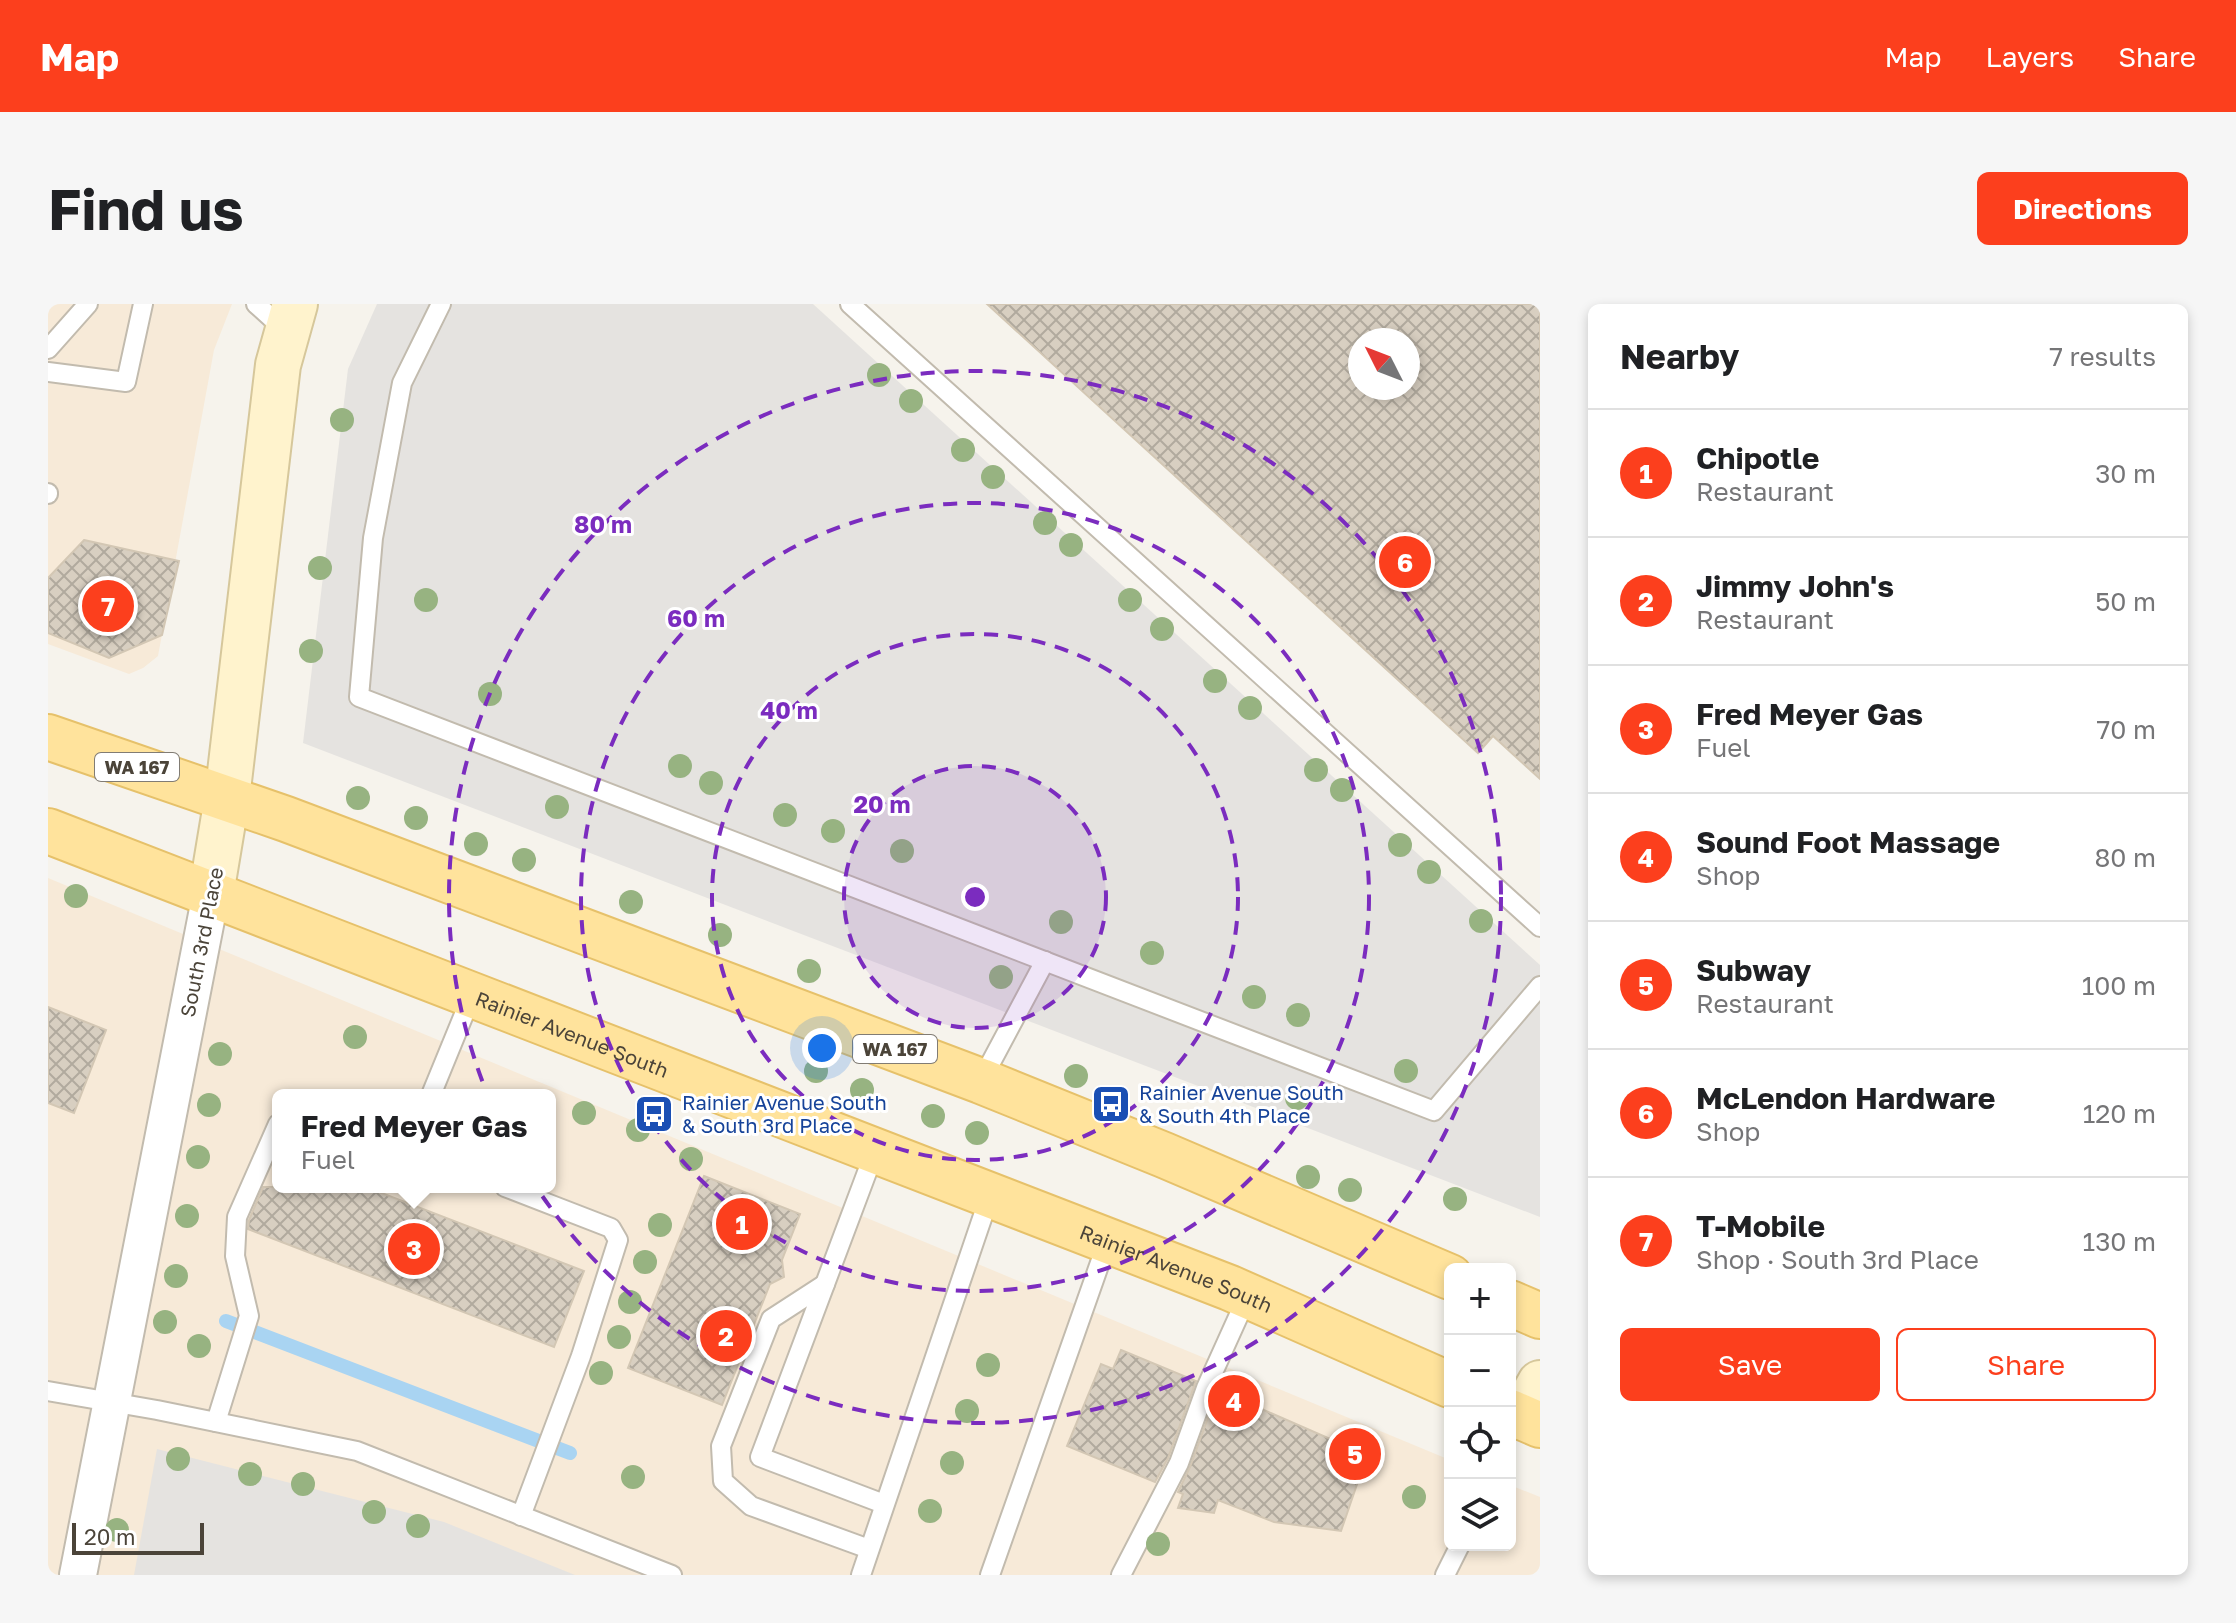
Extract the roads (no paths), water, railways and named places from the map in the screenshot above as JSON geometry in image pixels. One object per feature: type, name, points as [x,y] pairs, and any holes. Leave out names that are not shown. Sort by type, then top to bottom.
[{"type":"main road","name":"WA 167","points":[[48,737],[227,798],[981,1081],[1444,1274]]},
{"type":"main road","name":"Rainier Avenue South","points":[[48,831],[1248,1295],[1444,1382]]},
{"type":"main road","points":[[1516,1306],[1540,1316]]},
{"type":"street","name":"South 3rd Place","points":[[78,1575],[227,798],[278,365],[279,313]]},
{"type":"lane","points":[[48,349],[88,304]]},
{"type":"lane","points":[[48,372],[126,382],[143,304]]},
{"type":"lane","points":[[441,304],[402,383],[373,538],[359,697],[1434,1111],[1540,986]]},
{"type":"lane","points":[[850,304],[1540,927]]},
{"type":"lane","points":[[981,1081],[1045,961]]},
{"type":"lane","points":[[433,1089],[472,995]]},
{"type":"lane","points":[[216,1422],[249,1316],[235,1256],[237,1217],[272,1138]]},
{"type":"lane","points":[[875,1151],[760,1457],[884,1504]]},
{"type":"lane","points":[[521,1193],[611,1228],[618,1240],[581,1356],[521,1516]]},
{"type":"lane","points":[[861,1575],[990,1195]]},
{"type":"lane","points":[[990,1575],[1108,1240]]},
{"type":"lane","points":[[825,1284],[771,1319],[721,1446],[723,1481],[751,1506],[869,1549]]},
{"type":"lane","points":[[1121,1575],[1179,1463],[1206,1388],[1248,1295]]},
{"type":"lane","points":[[48,1391],[357,1451],[672,1575]]},
{"type":"lane","points":[[1445,1575],[1457,1551]]},
{"type":"waterway","points":[[226,1321],[570,1453]]},
{"type":"place","name":"McLendon Hardware","points":[[1405,562]]},
{"type":"place","name":"T-Mobile","points":[[108,606]]},
{"type":"place","name":"Rainier Avenue South & South 4th Place","points":[[1111,1104]]},
{"type":"place","name":"Rainier Avenue South & South 3rd Place","points":[[654,1114]]},
{"type":"place","name":"Chipotle","points":[[742,1224]]},
{"type":"place","name":"Fred Meyer Gas","points":[[414,1249]]},
{"type":"place","name":"Jimmy John's","points":[[726,1336]]},
{"type":"place","name":"Sound Foot Massage","points":[[1234,1401]]},
{"type":"place","name":"Subway","points":[[1355,1454]]}]
